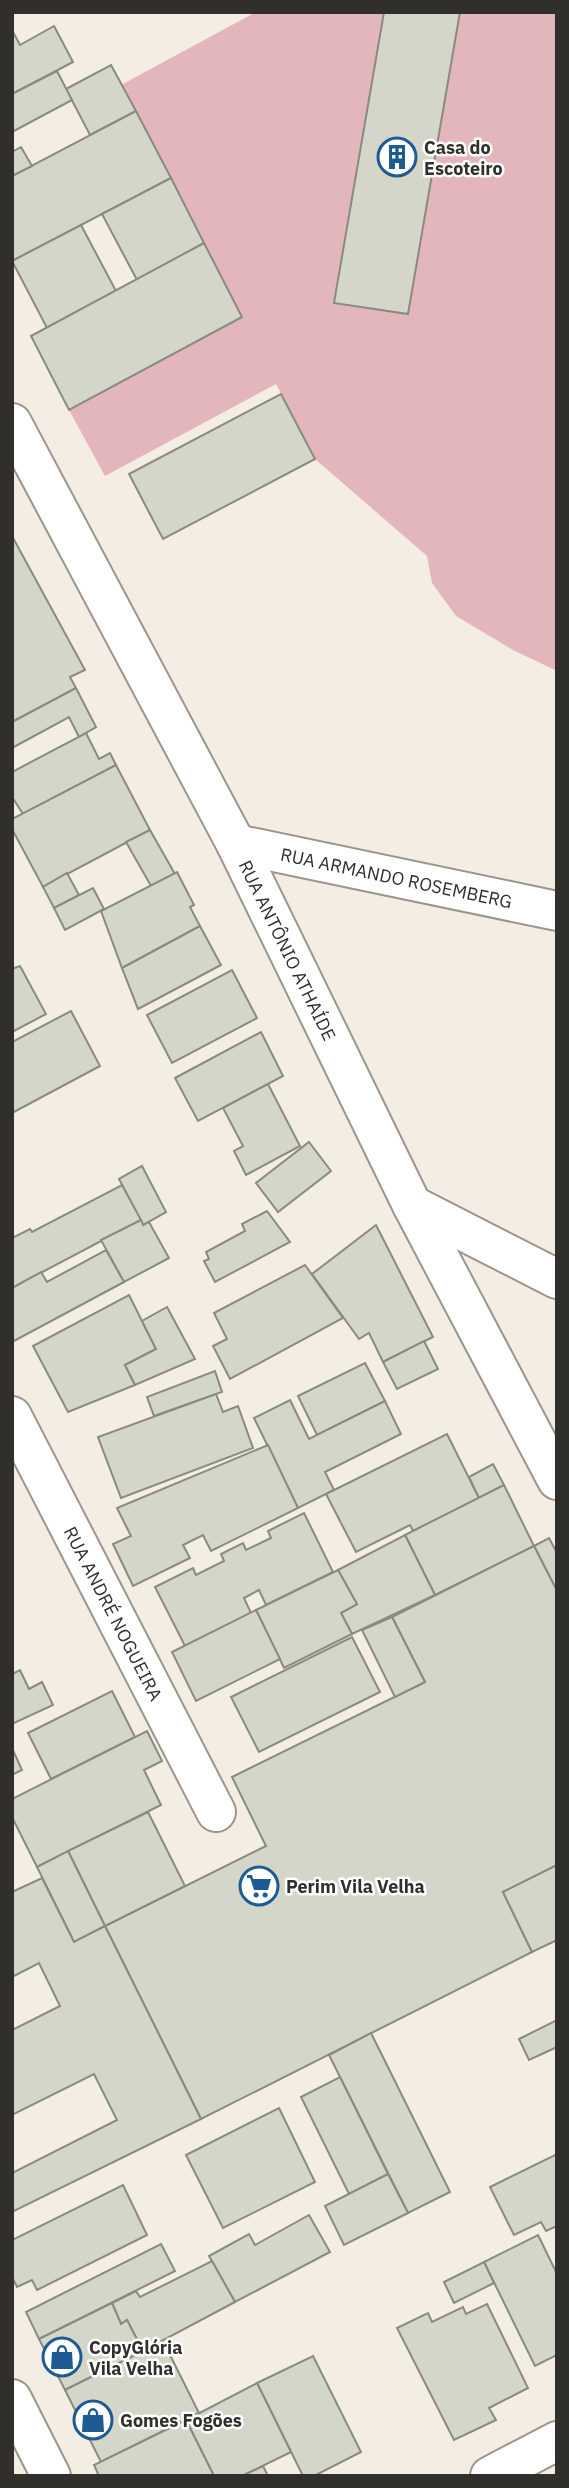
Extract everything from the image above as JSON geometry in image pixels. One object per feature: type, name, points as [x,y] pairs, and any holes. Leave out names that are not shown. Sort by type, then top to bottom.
[{"type":"main road","name":"RUA ANTÔNIO ATHAÍDE","points":[[12,423],[236,844],[412,1205],[557,1480]]},
{"type":"main road","name":"RUA ARMANDO ROSEMBERG","points":[[236,844],[557,911]]},
{"type":"main road","points":[[412,1205],[557,1279]]},
{"type":"main road","name":"RUA ANDRÉ NOGUEIRA","points":[[12,1416],[216,1812]]},
{"type":"main road","points":[[12,2399],[51,2476]]},
{"type":"main road","points":[[490,2476],[557,2441]]},
{"type":"shaded area","points":[[256,12],[557,12],[557,671],[513,650],[456,616],[432,583],[427,556],[315,459],[276,384],[105,476],[69,410],[242,317],[121,85]]},
{"type":"building","name":"Casa do Escoteiro","points":[[384,12],[460,12],[408,314],[334,303]]},
{"type":"building","points":[[54,26],[73,62],[12,94],[12,30],[20,45]]},
{"type":"building","points":[[111,65],[136,111],[90,135],[66,89]]},
{"type":"building","points":[[57,71],[72,100],[12,132],[12,94]]},
{"type":"building","points":[[136,111],[171,178],[12,261],[12,176]]},
{"type":"building","points":[[21,147],[32,166],[12,176],[12,152]]},
{"type":"building","points":[[171,178],[204,243],[137,280],[102,214]]},
{"type":"building","points":[[81,225],[116,291],[47,328],[12,261]]},
{"type":"building","points":[[204,243],[242,317],[69,410],[31,336]]},
{"type":"building","points":[[281,394],[315,459],[163,539],[129,474]]},
{"type":"building","points":[[12,536],[85,670],[70,677],[76,688],[12,722]]},
{"type":"building","points":[[76,688],[96,727],[79,737],[69,717],[12,748],[12,722]]},
{"type":"building","points":[[86,733],[99,759],[110,753],[116,765],[23,814],[12,797],[12,772]]},
{"type":"building","points":[[116,765],[150,830],[43,887],[12,829],[12,819]]},
{"type":"building","points":[[150,830],[175,874],[151,886],[126,842]]},
{"type":"building","points":[[177,872],[194,905],[190,907],[200,926],[122,968],[101,911]]},
{"type":"building","points":[[67,873],[79,895],[54,908],[43,887]]},
{"type":"building","points":[[93,888],[104,909],[65,930],[54,908]]},
{"type":"building","points":[[200,926],[221,965],[138,1009],[122,968]]},
{"type":"building","points":[[20,966],[46,1014],[12,1032],[12,969]]},
{"type":"building","points":[[232,970],[257,1018],[172,1063],[147,1015]]},
{"type":"building","points":[[71,1011],[100,1066],[12,1113],[12,1042]]},
{"type":"building","points":[[261,1032],[283,1076],[198,1121],[175,1078]]},
{"type":"building","points":[[268,1084],[300,1146],[246,1175],[234,1151],[243,1146],[223,1108]]},
{"type":"building","points":[[309,1142],[331,1171],[278,1212],[256,1183]]},
{"type":"building","points":[[142,1166],[166,1212],[143,1225],[119,1179]]},
{"type":"building","points":[[122,1185],[141,1220],[12,1288],[12,1238],[30,1229],[32,1232]]},
{"type":"building","points":[[267,1211],[290,1242],[215,1282],[204,1261],[209,1259],[206,1252],[245,1231],[242,1224]]},
{"type":"building","points":[[141,1220],[143,1225],[149,1222],[169,1258],[124,1282],[101,1240]]},
{"type":"building","points":[[376,1225],[433,1337],[383,1362],[369,1333],[359,1339],[312,1274]]},
{"type":"building","points":[[106,1250],[124,1282],[12,1342],[12,1288],[41,1272],[47,1282]]},
{"type":"building","points":[[305,1265],[343,1318],[230,1379],[213,1346],[227,1339],[214,1313]]},
{"type":"building","points":[[129,1295],[156,1349],[125,1365],[135,1385],[68,1412],[33,1346]]},
{"type":"building","points":[[167,1307],[195,1359],[135,1385],[125,1365],[156,1349],[142,1321]]},
{"type":"building","points":[[424,1341],[438,1369],[397,1389],[383,1362]]},
{"type":"building","points":[[365,1363],[385,1401],[317,1435],[298,1396]]},
{"type":"building","points":[[215,1371],[222,1392],[154,1416],[147,1397]]},
{"type":"building","points":[[216,1394],[223,1412],[238,1406],[253,1448],[121,1498],[98,1437]]},
{"type":"building","points":[[290,1400],[309,1439],[385,1401],[401,1434],[325,1472],[334,1490],[298,1508],[254,1418]]},
{"type":"building","points":[[447,1434],[479,1498],[413,1531],[410,1525],[356,1552],[326,1494]]},
{"type":"building","points":[[268,1445],[298,1508],[211,1551],[203,1535],[183,1545],[190,1558],[133,1586],[113,1544],[131,1536],[117,1508]]},
{"type":"building","points":[[493,1464],[504,1485],[479,1498],[469,1477]]},
{"type":"building","points":[[504,1485],[534,1546],[435,1595],[405,1535]]},
{"type":"building","points":[[304,1513],[333,1572],[266,1605],[259,1590],[244,1598],[251,1613],[185,1646],[155,1587],[193,1568],[196,1575],[224,1561],[221,1554],[243,1543],[246,1550],[271,1538],[268,1531]]},
{"type":"building","points":[[405,1535],[435,1595],[352,1634],[341,1613],[357,1604],[338,1570]]},
{"type":"building","points":[[549,1538],[557,1553],[557,1591],[534,1546]]},
{"type":"building","points":[[534,1546],[557,1591],[557,1865],[503,1892],[532,1952],[201,2119],[105,1926],[266,1846],[232,1777],[425,1682],[392,1617]]},
{"type":"building","points":[[338,1570],[357,1604],[341,1613],[352,1634],[284,1668],[256,1610]]},
{"type":"building","points":[[256,1610],[280,1659],[196,1701],[172,1652]]},
{"type":"building","points":[[392,1617],[425,1682],[395,1697],[362,1630]]},
{"type":"building","points":[[352,1637],[380,1692],[259,1752],[231,1697]]},
{"type":"building","points":[[20,1670],[29,1689],[42,1682],[53,1705],[12,1724],[12,1674]]},
{"type":"building","points":[[112,1691],[135,1737],[51,1779],[28,1733]]},
{"type":"building","points":[[147,1731],[162,1761],[144,1770],[161,1805],[37,1867],[12,1817],[12,1799]]},
{"type":"building","points":[[12,1748],[22,1770],[12,1775]]},
{"type":"building","points":[[148,1812],[185,1886],[105,1926],[68,1851]]},
{"type":"building","points":[[68,1851],[105,1926],[74,1942],[37,1867]]},
{"type":"building","points":[[557,1865],[557,1940],[532,1952],[503,1892]]},
{"type":"building","points":[[42,1878],[74,1942],[105,1926],[201,2119],[12,2212],[12,2173],[117,2120],[94,2074],[12,2115],[12,2030],[60,2006],[39,1963],[12,1977],[12,1892]]},
{"type":"building","points":[[557,2020],[557,2047],[529,2060],[519,2039]]},
{"type":"building","points":[[371,2033],[450,2192],[408,2213],[329,2055]]},
{"type":"building","points":[[340,2077],[388,2174],[349,2194],[301,2097]]},
{"type":"building","points":[[279,2108],[315,2182],[223,2228],[186,2155]]},
{"type":"building","points":[[557,2154],[557,2226],[546,2231],[541,2222],[514,2235],[490,2187]]},
{"type":"building","points":[[388,2174],[408,2213],[344,2245],[325,2206]]},
{"type":"building","points":[[123,2185],[147,2235],[37,2290],[32,2280],[17,2287],[12,2277],[12,2240]]},
{"type":"building","points":[[309,2215],[330,2252],[235,2302],[209,2256],[249,2234],[255,2245]]},
{"type":"building","points":[[538,2235],[557,2274],[557,2355],[535,2366],[484,2262]]},
{"type":"building","points":[[161,2244],[175,2271],[39,2339],[26,2312]]},
{"type":"building","points":[[212,2261],[235,2302],[143,2351],[127,2320],[121,2324],[112,2303],[136,2291],[140,2297]]},
{"type":"building","points":[[484,2262],[494,2283],[454,2303],[444,2282]]},
{"type":"building","points":[[112,2303],[121,2324],[127,2320],[143,2351],[65,2390],[39,2339]]},
{"type":"building","points":[[487,2304],[528,2388],[489,2408],[496,2420],[454,2440],[397,2328],[428,2313],[432,2322],[463,2307],[466,2314]]},
{"type":"building","points":[[163,2341],[199,2413],[101,2462],[65,2390]]},
{"type":"building","points":[[313,2356],[361,2452],[314,2476],[303,2476],[257,2383]]},
{"type":"building","points":[[257,2383],[291,2452],[242,2476],[214,2476],[186,2420]]},
{"type":"building","points":[[186,2420],[214,2476],[99,2476],[94,2465]]},
{"type":"building","points":[[263,2466],[268,2476],[242,2476]]},
{"type":"place","name":"Casa do Escoteiro","points":[[397,157]]},
{"type":"place","name":"Perim Vila Velha","points":[[259,1886]]},
{"type":"place","name":"CopyGlória Vila Velha","points":[[62,2357]]},
{"type":"place","name":"Gomes Fogões","points":[[93,2420]]}]
